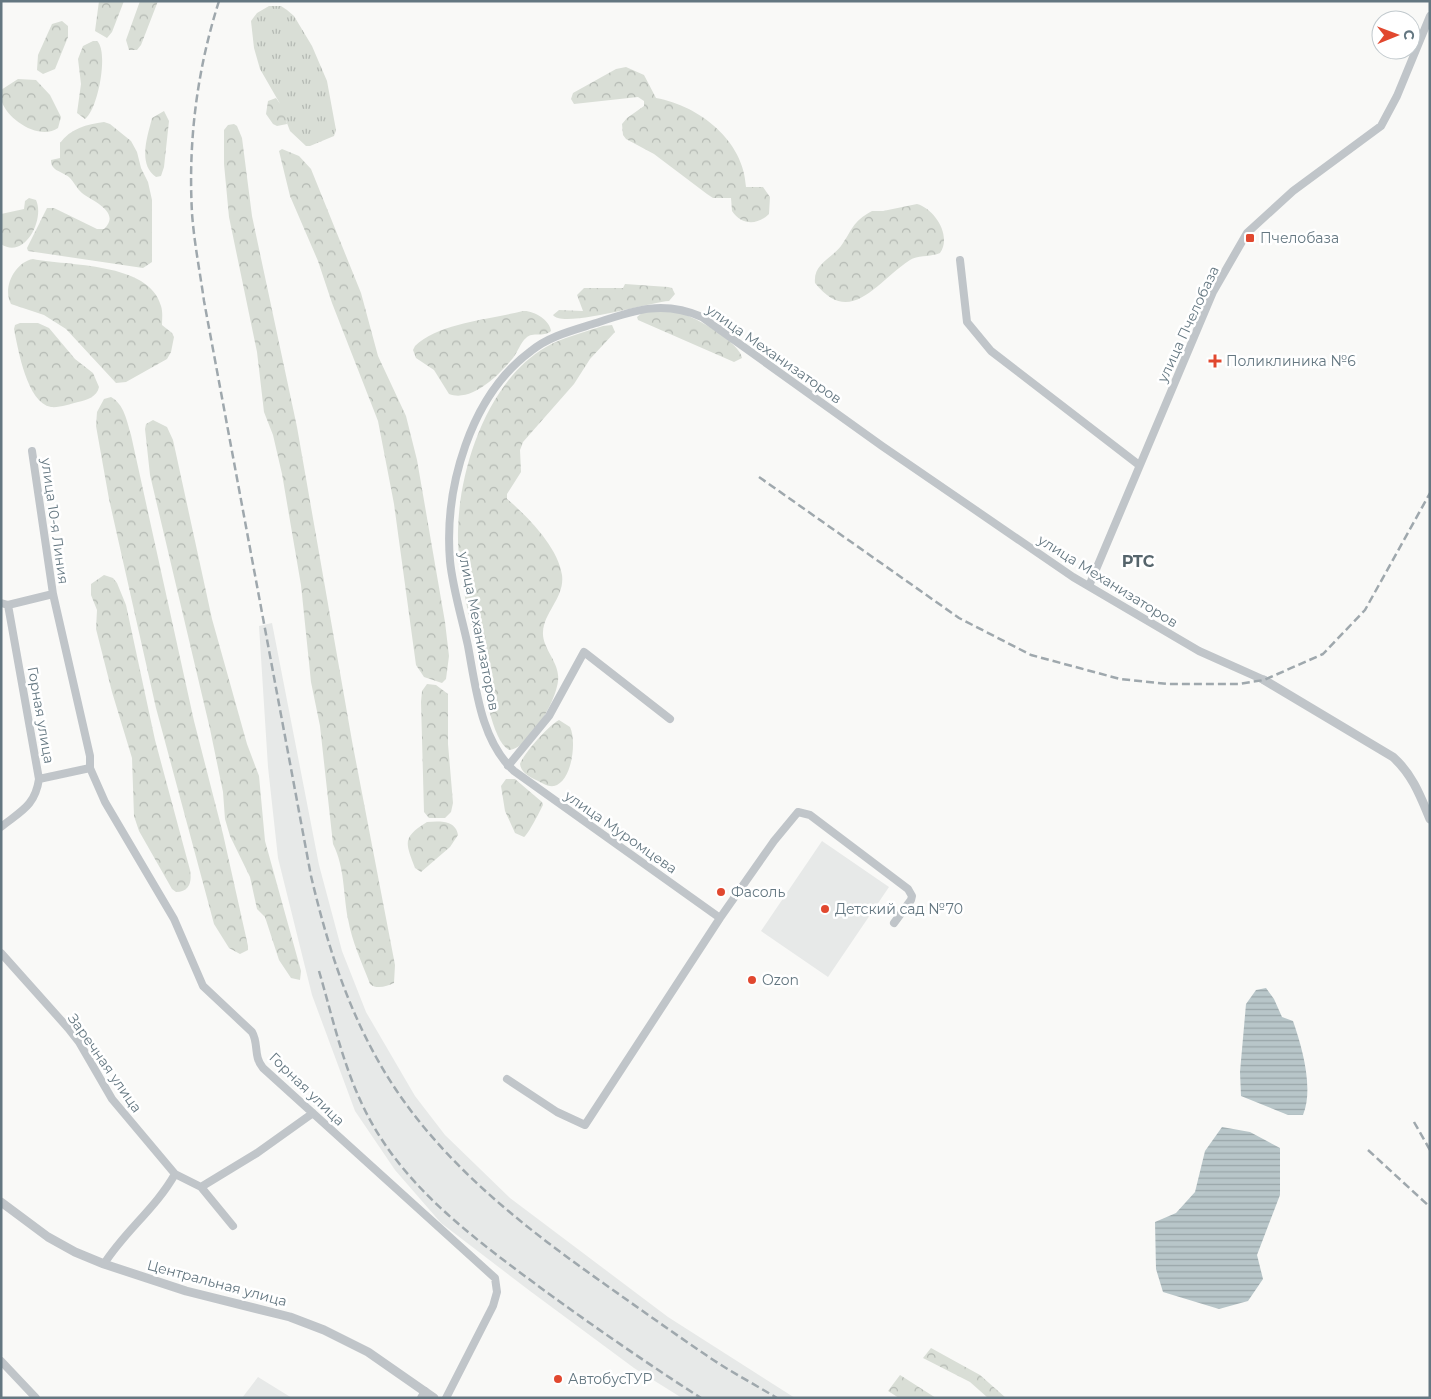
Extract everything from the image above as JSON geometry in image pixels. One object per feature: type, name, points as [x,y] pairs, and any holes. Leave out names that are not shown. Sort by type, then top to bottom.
[{"type":"street","name":"улица Пчелобаза","points":[[1089,586],[1213,292],[1247,233],[1293,191],[1381,126],[1397,96],[1430,16]]},
{"type":"street","points":[[960,260],[967,322],[991,351],[1139,465]]},
{"type":"street","name":"улица Механизаторов","points":[[508,766],[493,746],[484,720],[450,564],[452,514],[461,462],[467,440],[484,404],[520,360],[543,342],[623,314],[660,307],[679,309],[702,317],[890,452],[1089,586],[1198,650],[1264,680]]},
{"type":"street","name":"улица 10-я Линия","points":[[32,452],[53,594]]},
{"type":"street","name":"Горная улица","points":[[90,768],[40,779],[4,604],[53,594],[90,756],[90,768],[105,802],[174,919],[203,986],[252,1032],[255,1038],[255,1050],[259,1063],[494,1278],[497,1292],[493,1306],[446,1398]]},
{"type":"street","points":[[508,766],[549,716],[584,652],[670,719]]},
{"type":"street","points":[[1264,680],[1393,757],[1406,769],[1415,784],[1430,819]]},
{"type":"street","name":"улица Муромцева","points":[[508,766],[720,918]]},
{"type":"street","points":[[1,828],[32,802],[37,794],[40,779]]},
{"type":"street","points":[[507,1079],[567,1118],[585,1125],[720,918],[793,815],[798,812],[804,812],[887,872],[911,892],[910,900],[894,923]]},
{"type":"street","name":"Заречная улица","points":[[1,953],[68,1028],[79,1042],[112,1099],[175,1174],[201,1187],[233,1226]]},
{"type":"street","points":[[201,1187],[257,1153],[313,1113]]},
{"type":"street","points":[[104,1264],[117,1243],[164,1192],[175,1174]]},
{"type":"street","name":"Центральная улица","points":[[1,1202],[48,1237],[75,1252],[104,1264],[186,1291],[282,1315],[324,1330],[368,1352],[423,1395],[434,1398]]},
{"type":"street","points":[[1,1361],[36,1398]]},
{"type":"shaded area","points":[[272,623],[319,865],[342,951],[366,1012],[415,1096],[445,1135],[510,1198],[668,1317],[795,1398],[682,1398],[634,1368],[441,1223],[395,1170],[355,1111],[312,995],[278,858],[268,767],[259,626]]},
{"type":"shaded area","name":"Детский сад №70","points":[[822,841],[889,887],[828,977],[761,931]]},
{"type":"shaded area","points":[[1266,988],[1274,999],[1282,1017],[1293,1021],[1300,1043],[1307,1080],[1306,1104],[1303,1115],[1288,1115],[1241,1096],[1240,1072],[1246,1004],[1256,990]]},
{"type":"shaded area","points":[[1222,1127],[1250,1132],[1280,1148],[1280,1195],[1257,1255],[1263,1279],[1248,1301],[1219,1309],[1163,1292],[1156,1269],[1155,1222],[1176,1213],[1195,1192],[1205,1151]]},
{"type":"shaded area","points":[[258,1377],[292,1398],[242,1398]]},
{"type":"green space","points":[[99,1],[124,1],[112,32],[107,38],[95,31]]},
{"type":"green space","points":[[140,1],[158,1],[141,45],[137,50],[129,50],[126,40]]},
{"type":"green space","points":[[269,6],[281,6],[294,16],[312,46],[327,81],[336,130],[334,136],[310,146],[306,146],[290,131],[279,102],[260,69],[254,48],[251,21],[257,13]]},
{"type":"green space","points":[[62,21],[68,26],[68,37],[55,69],[43,74],[37,70],[38,55],[52,24]]},
{"type":"green space","points":[[97,41],[100,47],[102,68],[98,93],[90,113],[85,119],[77,113],[81,84],[78,59],[83,46]]},
{"type":"green space","points":[[626,67],[644,75],[656,98],[688,109],[717,128],[737,155],[743,170],[746,187],[763,187],[770,197],[769,214],[765,218],[755,222],[740,219],[732,211],[731,198],[713,198],[654,154],[626,139],[623,135],[622,124],[644,106],[644,101],[638,97],[574,104],[571,99],[573,93],[616,69]]},
{"type":"green space","points":[[18,79],[36,80],[50,95],[61,117],[58,128],[42,132],[34,130],[18,122],[5,109],[1,98],[1,90]]},
{"type":"green space","points":[[276,98],[284,109],[287,124],[277,126],[273,124],[266,114],[268,101]]},
{"type":"green space","points":[[164,111],[169,121],[164,167],[161,176],[156,177],[147,165],[145,149],[152,118]]},
{"type":"green space","points":[[104,122],[110,124],[131,141],[148,182],[152,200],[152,262],[143,268],[28,251],[27,248],[47,208],[54,208],[97,229],[104,229],[109,223],[110,217],[108,212],[82,193],[70,178],[55,169],[51,162],[51,160],[60,158],[60,143],[69,134],[85,126]]},
{"type":"green space","points":[[234,124],[237,126],[242,138],[252,216],[297,427],[352,741],[395,965],[394,983],[382,987],[370,984],[355,944],[348,919],[342,871],[333,844],[320,726],[311,682],[301,585],[282,474],[273,435],[264,412],[257,352],[229,217],[224,164],[224,130],[228,125]]},
{"type":"green space","points":[[282,149],[299,156],[311,169],[361,293],[378,356],[406,416],[417,460],[445,622],[449,656],[446,679],[442,683],[424,677],[416,665],[394,504],[378,421],[332,303],[318,261],[290,196],[279,151]]},
{"type":"green space","points":[[29,198],[36,200],[38,208],[38,217],[31,235],[18,247],[1,244],[1,214],[24,209],[25,201]]},
{"type":"green space","points":[[917,204],[930,211],[940,224],[944,239],[940,253],[910,260],[863,297],[852,301],[840,301],[828,296],[815,283],[815,276],[820,266],[837,251],[860,219],[872,211],[883,211]]},
{"type":"green space","points":[[33,259],[106,269],[141,281],[154,292],[162,308],[162,325],[174,337],[171,352],[167,359],[126,382],[116,383],[66,329],[44,315],[11,304],[8,291],[12,277],[21,265]]},
{"type":"green space","points":[[625,284],[668,287],[672,288],[675,294],[669,301],[607,314],[572,319],[553,315],[559,310],[583,311],[577,295],[584,288],[623,288]]},
{"type":"green space","points":[[523,311],[540,316],[548,323],[551,331],[526,338],[501,372],[476,391],[458,396],[449,394],[434,370],[416,358],[413,350],[415,346],[437,332],[466,323]]},
{"type":"green space","points":[[658,311],[683,314],[700,322],[727,339],[740,352],[742,358],[734,362],[638,320],[637,317],[642,313]]},
{"type":"green space","points":[[20,323],[38,323],[49,328],[75,359],[93,373],[99,387],[94,396],[61,406],[51,407],[43,403],[30,386],[21,361],[14,329],[15,325]]},
{"type":"green space","points":[[612,325],[615,332],[590,359],[574,384],[523,442],[520,450],[521,472],[507,494],[507,499],[533,524],[548,543],[555,554],[562,575],[558,597],[544,625],[543,632],[543,638],[557,669],[558,684],[555,695],[535,731],[526,741],[509,750],[497,735],[489,710],[462,581],[458,531],[464,480],[471,454],[493,403],[508,381],[526,362],[546,347],[559,341],[573,335]]},
{"type":"green space","points":[[111,397],[122,408],[131,435],[194,721],[223,834],[248,946],[248,950],[240,954],[229,948],[214,924],[156,708],[109,499],[96,426],[97,412],[104,399]]},
{"type":"green space","points":[[153,420],[167,427],[173,440],[212,619],[247,744],[259,776],[265,841],[301,971],[300,980],[291,978],[279,960],[265,917],[257,909],[250,877],[230,836],[225,819],[223,792],[210,729],[150,475],[145,429],[146,424]]},
{"type":"green space","points":[[104,575],[113,578],[117,583],[126,605],[155,740],[190,870],[191,878],[189,885],[181,892],[176,892],[172,889],[139,831],[134,816],[132,758],[112,692],[96,629],[97,610],[91,595],[91,584]]},
{"type":"green space","points":[[427,684],[436,685],[448,694],[448,744],[453,803],[451,812],[445,818],[429,818],[424,812],[421,702],[422,691]]},
{"type":"green space","points":[[559,720],[570,727],[573,751],[565,777],[560,783],[551,786],[523,772],[520,764],[537,740],[549,727]]},
{"type":"green space","points":[[506,779],[515,779],[542,802],[543,805],[524,837],[515,833],[505,811],[501,786]]},
{"type":"green space","points":[[427,822],[446,822],[454,826],[458,835],[450,847],[421,872],[415,868],[409,853],[408,842],[413,832]]},
{"type":"green space","points":[[931,1348],[980,1375],[1006,1398],[988,1398],[970,1382],[923,1358]]},
{"type":"green space","points":[[900,1375],[936,1398],[899,1398],[888,1391]]},
{"type":"railway","points":[[219,1],[205,53],[193,132],[191,186],[194,235],[204,301],[311,876],[323,923],[345,991],[376,1057],[398,1093],[423,1127],[481,1187],[545,1241],[579,1266],[715,1361],[777,1398]]},
{"type":"railway","points":[[759,477],[959,618],[1031,655],[1120,679],[1168,684],[1238,684],[1264,680],[1323,654],[1365,610],[1430,493]]},
{"type":"railway","points":[[319,971],[343,1055],[362,1104],[378,1133],[418,1185],[466,1231],[545,1291],[701,1398]]},
{"type":"railway","points":[[1414,1122],[1430,1150]]},
{"type":"railway","points":[[1368,1150],[1430,1207]]},
{"type":"place","name":"Пчелобаза","points":[[1250,238]]},
{"type":"place","name":"Поликлиника №6","points":[[1215,361]]},
{"type":"place","name":"Фасоль","points":[[721,892]]},
{"type":"place","name":"Детский сад №70","points":[[825,909]]},
{"type":"place","name":"Ozon","points":[[752,980]]},
{"type":"place","name":"АвтобусТУР","points":[[558,1379]]},
{"type":"district","name":"РТС","points":[[1138,561]]}]
